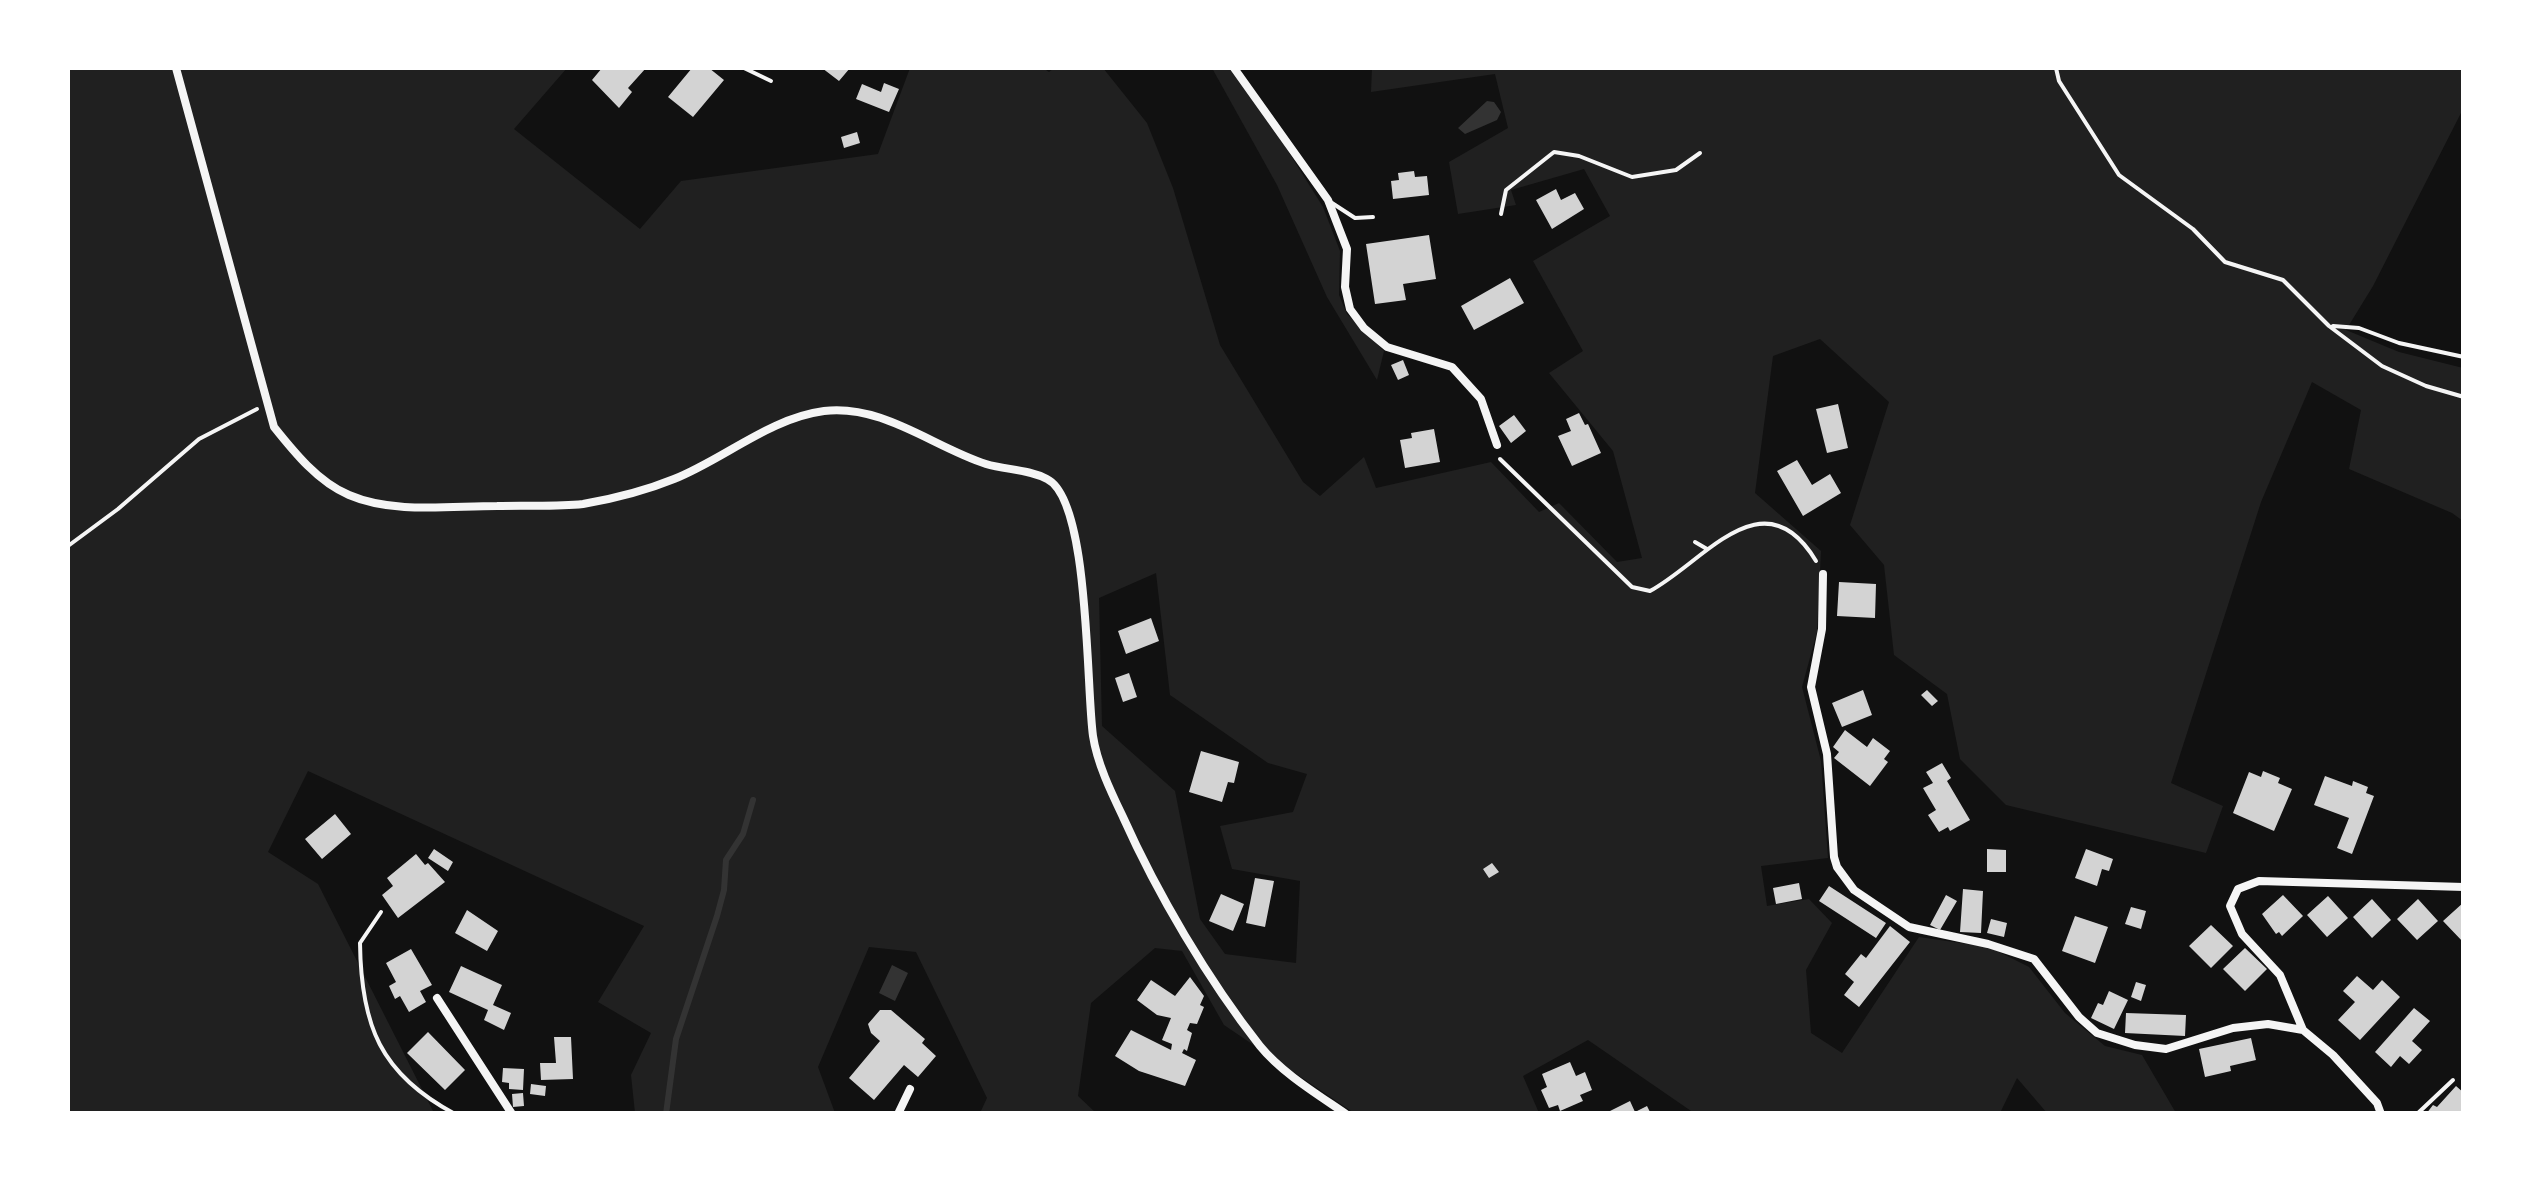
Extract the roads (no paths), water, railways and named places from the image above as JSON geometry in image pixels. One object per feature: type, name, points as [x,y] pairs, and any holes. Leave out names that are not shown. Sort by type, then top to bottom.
[{"type":"street","points":[[176,68],[274,427],[298,456],[347,495],[379,504],[416,506],[584,504],[672,480],[781,425],[827,411],[878,416],[962,456],[1050,480],[1067,502],[1077,549],[1094,743],[1132,838],[1184,931],[1262,1048],[1346,1114]]},
{"type":"street","points":[[1234,68],[1328,200],[1346,249],[1350,309],[1364,328],[1388,347],[1452,367],[1481,400],[1497,445]]},
{"type":"street","points":[[1823,574],[1822,629],[1812,687],[1827,754],[1836,868],[1854,890],[1918,931],[1988,944],[2034,959],[2079,1018],[2098,1033],[2120,1041],[2166,1049],[2234,1028],[2268,1024],[2303,1030]]},
{"type":"street","points":[[2382,1114],[2377,1103],[2332,1055],[2303,1030],[2280,975],[2234,920],[2230,906],[2234,893],[2259,882],[2464,887]]},
{"type":"street","points":[[438,998],[512,1114]]},
{"type":"street","points":[[898,1114],[910,1089]]},
{"type":"lane","points":[[744,68],[771,81]]},
{"type":"lane","points":[[1328,200],[1355,218],[1372,217]]},
{"type":"lane","points":[[381,912],[360,943],[369,1024],[378,1045],[411,1086],[455,1114]]},
{"type":"lane","points":[[2416,1114],[2453,1080]]},
{"type":"waterway","points":[[666,1114],[676,1039],[717,916],[726,860],[743,834],[753,800]]}]
